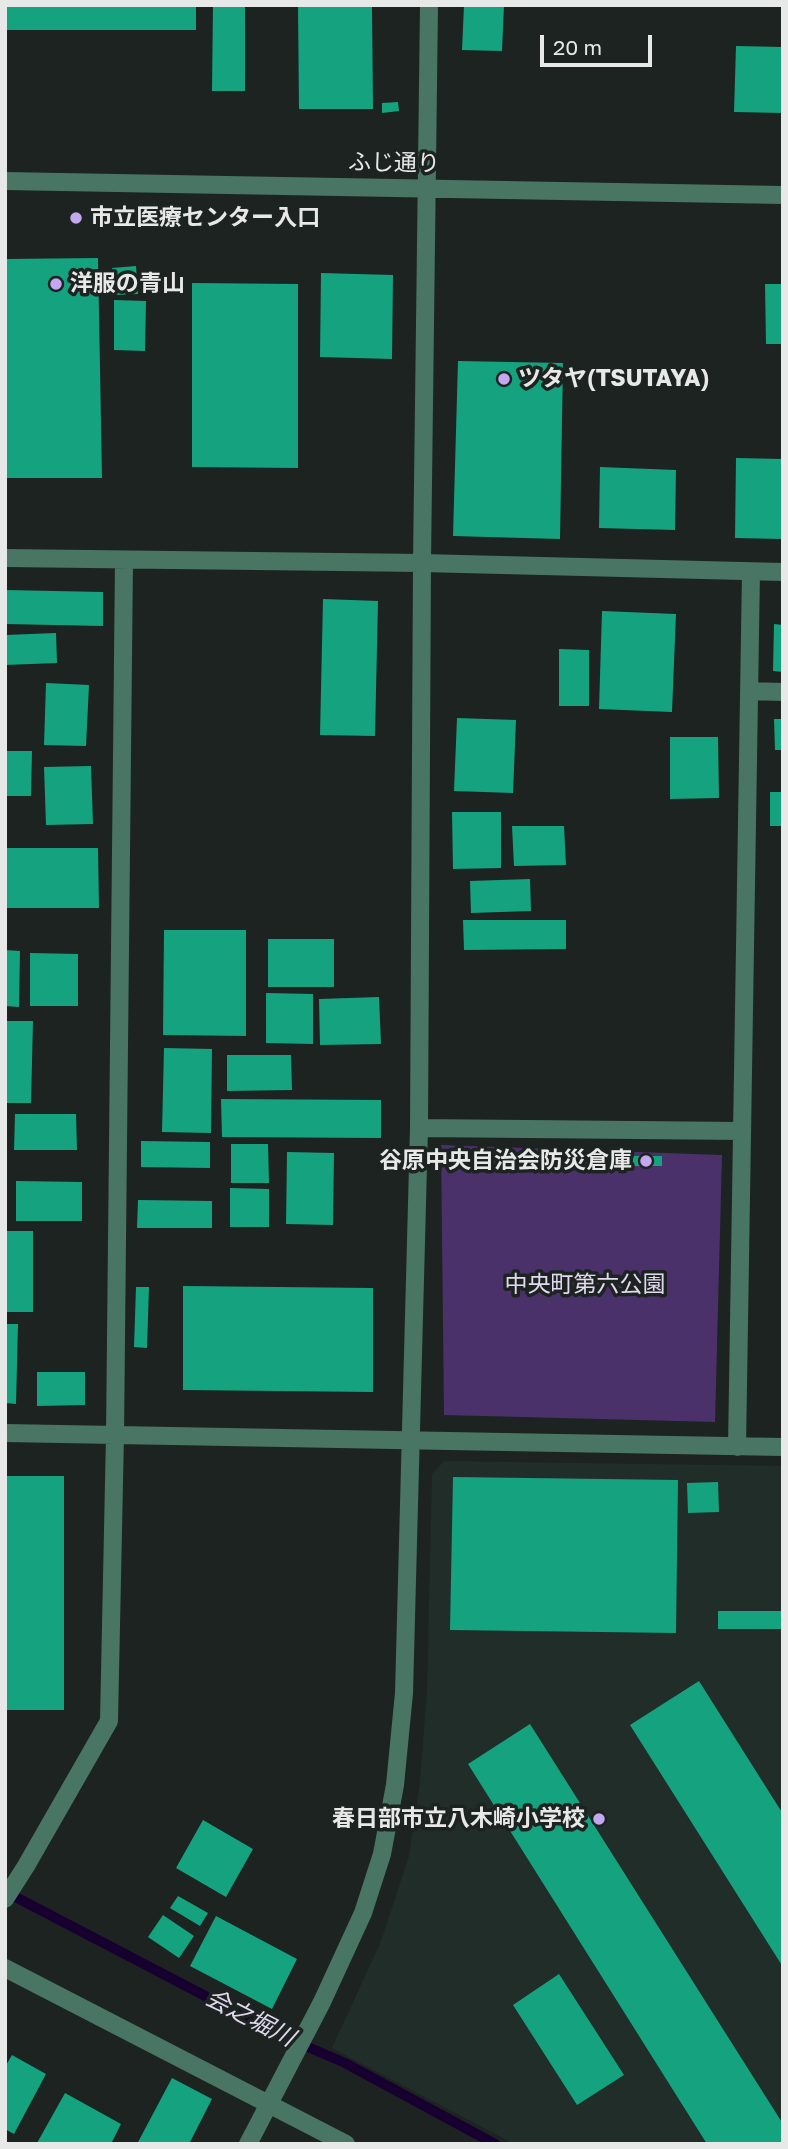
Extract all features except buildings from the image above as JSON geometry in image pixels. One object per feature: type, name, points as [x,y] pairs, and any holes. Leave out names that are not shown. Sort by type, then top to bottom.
[{"type":"street","points":[[248,2144],[322,2002],[363,1913],[382,1854],[395,1785],[404,1693],[419,1128],[429,5]]},
{"type":"street","name":"ふじ通り","points":[[5,181],[783,195]]},
{"type":"street","points":[[5,558],[422,563],[783,572]]},
{"type":"street","points":[[5,1899],[109,1721],[115,1435],[124,560]]},
{"type":"street","points":[[737,1447],[751,572]]},
{"type":"street","points":[[749,691],[783,692]]},
{"type":"street","points":[[419,1128],[742,1130]]},
{"type":"street","points":[[5,1433],[783,1447]]},
{"type":"street","points":[[5,1968],[346,2144]]},
{"type":"shaded area","name":"春日部市立八木崎小学校","points":[[444,1461],[783,1466],[783,2144],[514,2144],[332,2048],[381,1941],[409,1856],[420,1781],[427,1691],[432,1474]]},
{"type":"green space","name":"中央町第六公園","points":[[441,1145],[722,1155],[715,1422],[444,1415]]},
{"type":"waterway","name":"会之堀川","points":[[6,1892],[280,2035],[345,2063],[495,2144]]},
{"type":"place","name":"市立医療センター入口","points":[[76,218]]},
{"type":"place","name":"洋服の青山","points":[[56,284]]},
{"type":"place","name":"ツタヤ(TSUTAYA)","points":[[504,379]]},
{"type":"place","name":"谷原中央自治会防災倉庫","points":[[646,1161]]},
{"type":"place","name":"春日部市立八木崎小学校","points":[[599,1819]]}]
